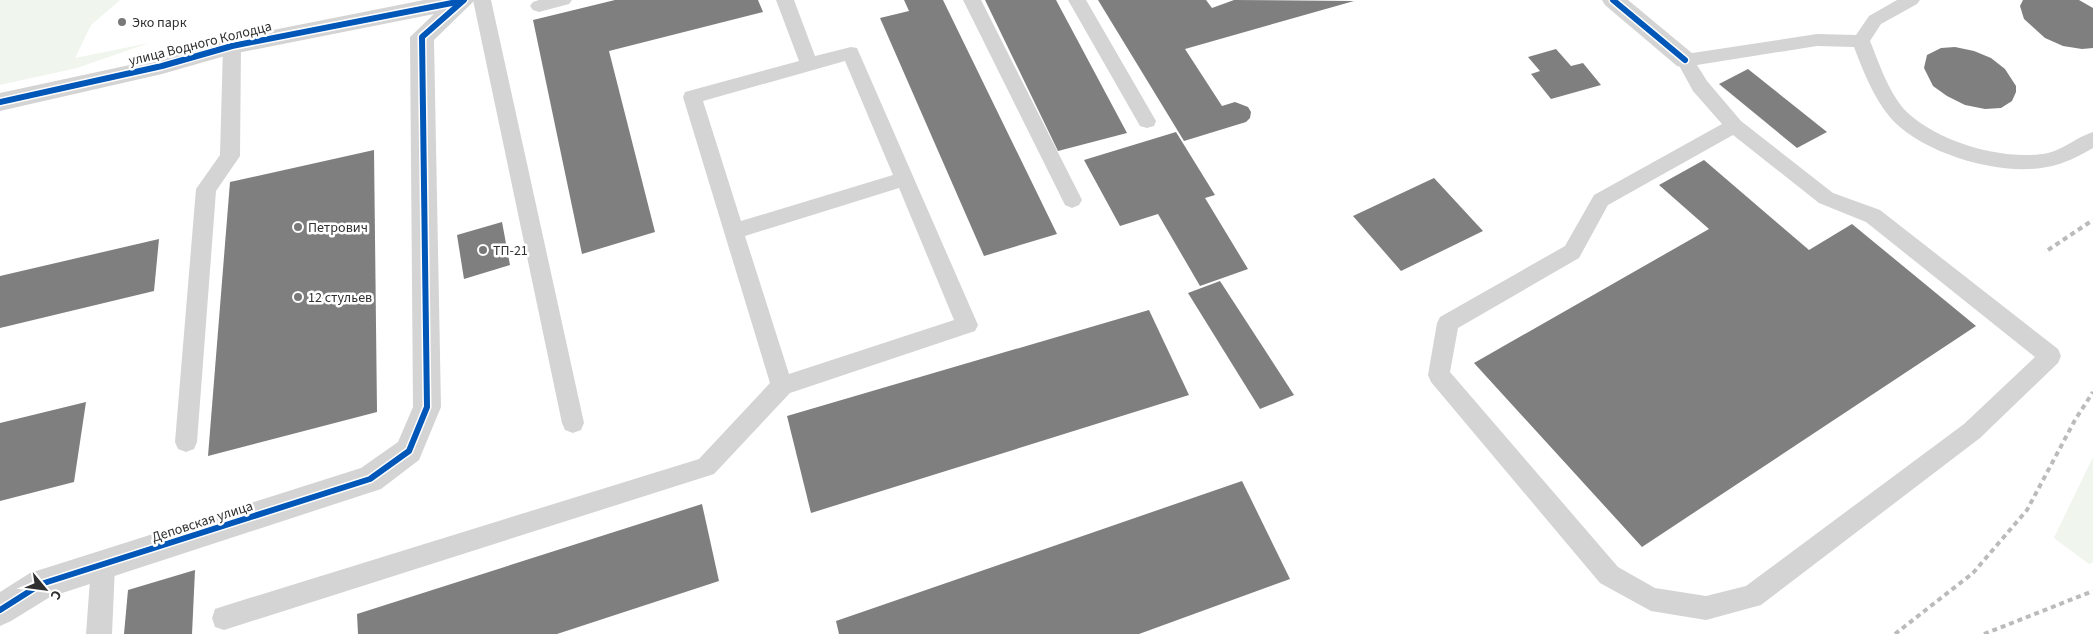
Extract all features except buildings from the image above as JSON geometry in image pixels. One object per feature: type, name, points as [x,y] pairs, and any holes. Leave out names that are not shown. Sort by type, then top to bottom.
[{"type":"street","name":"улица Водного Колодца","points":[[0,102],[162,66],[232,46],[465,0]]},
{"type":"street","name":"Деповская улица","points":[[0,610],[40,584],[102,566],[370,479],[409,451],[427,407],[422,38],[465,0]]},
{"type":"street","points":[[1613,0],[1685,60]]},
{"type":"lane","points":[[482,0],[573,423]]},
{"type":"lane","points":[[540,6],[563,0]]},
{"type":"lane","points":[[784,0],[809,64]]},
{"type":"lane","points":[[972,0],[1072,200]]},
{"type":"lane","points":[[1077,0],[1147,121]]},
{"type":"lane","points":[[1861,41],[1875,20],[1912,0]]},
{"type":"lane","points":[[1734,126],[1601,200],[1572,252],[1448,323],[1439,375],[1609,575],[1651,599],[1706,608],[1752,597],[1972,431],[2050,356],[1873,216],[1826,198],[1734,126],[1700,86],[1685,60],[1817,40],[1861,41]]},
{"type":"lane","points":[[1861,41],[1878,82],[1901,117],[1933,140],[1974,155],[2016,162],[2048,160],[2076,149],[2093,139]]},
{"type":"lane","points":[[186,442],[206,189],[230,156],[232,46]]},
{"type":"lane","points":[[224,618],[706,466],[782,386],[967,325],[851,53],[692,97],[782,386]]},
{"type":"lane","points":[[734,231],[905,179]]},
{"type":"lane","points":[[98,634],[102,566]]},
{"type":"shaded area","points":[[0,0],[120,0],[91,25],[75,58],[149,43],[77,68],[0,85]]},
{"type":"shaded area","points":[[2093,457],[2093,562],[2089,564],[2054,538]]},
{"type":"railway","points":[[2048,250],[2093,220]]},
{"type":"railway","points":[[1895,634],[1973,573],[2027,510],[2075,420],[2093,392]]},
{"type":"railway","points":[[1984,634],[2093,591]]},
{"type":"cycle path","points":[[0,610],[41,584],[370,479],[409,451],[427,407],[422,37],[464,0]]},
{"type":"cycle path","points":[[1613,0],[1685,60]]},
{"type":"cycle path","points":[[0,102],[162,66],[232,46],[462,1]]},
{"type":"place","name":"Эко парк","points":[[122,22]]},
{"type":"place","name":"Петрович","points":[[298,227]]},
{"type":"place","name":"ТП-21","points":[[483,250]]},
{"type":"place","name":"12 стульев","points":[[298,297]]}]
